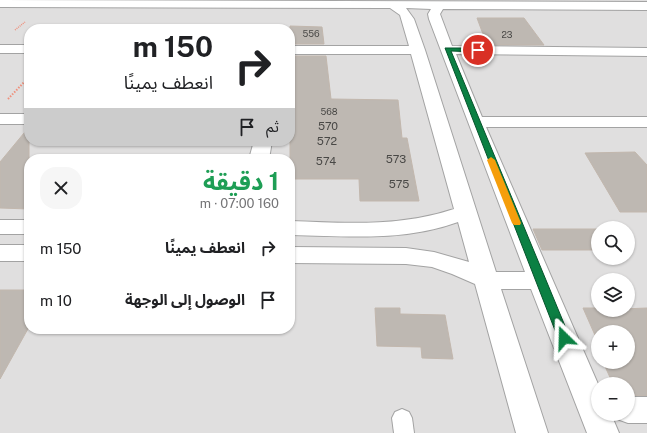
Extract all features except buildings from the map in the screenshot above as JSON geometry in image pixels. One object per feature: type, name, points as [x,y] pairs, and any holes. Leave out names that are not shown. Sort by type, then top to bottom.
[{"type":"street","points":[[0,3],[67,2],[401,12],[437,12],[624,3],[647,6]]},
{"type":"street","points":[[401,12],[437,12]]},
{"type":"street","points":[[401,12],[418,50],[532,433]]},
{"type":"street","points":[[437,12],[447,50],[475,122],[591,400]]},
{"type":"street","points":[[0,49],[24,49]]},
{"type":"street","points":[[295,50],[418,50]]},
{"type":"street","points":[[447,50],[647,52]]},
{"type":"street","points":[[0,119],[24,119]]},
{"type":"street","points":[[475,122],[647,122]]},
{"type":"street","points":[[295,228],[402,229],[446,220],[466,212]]},
{"type":"street","points":[[0,227],[24,227]]},
{"type":"street","points":[[402,229],[406,256]]},
{"type":"street","points":[[0,253],[24,253]]},
{"type":"street","points":[[295,255],[406,256],[434,260],[454,266],[487,280],[541,281]]},
{"type":"street","points":[[635,410],[647,410]]},
{"type":"path","points":[[5,102],[24,83]]},
{"type":"shaded area","points":[[0,0],[647,0],[647,433],[0,433]]},
{"type":"slow traffic","points":[[491,160],[517,223]]},
{"type":"route","points":[[478,50],[447,50],[564,338]]}]
